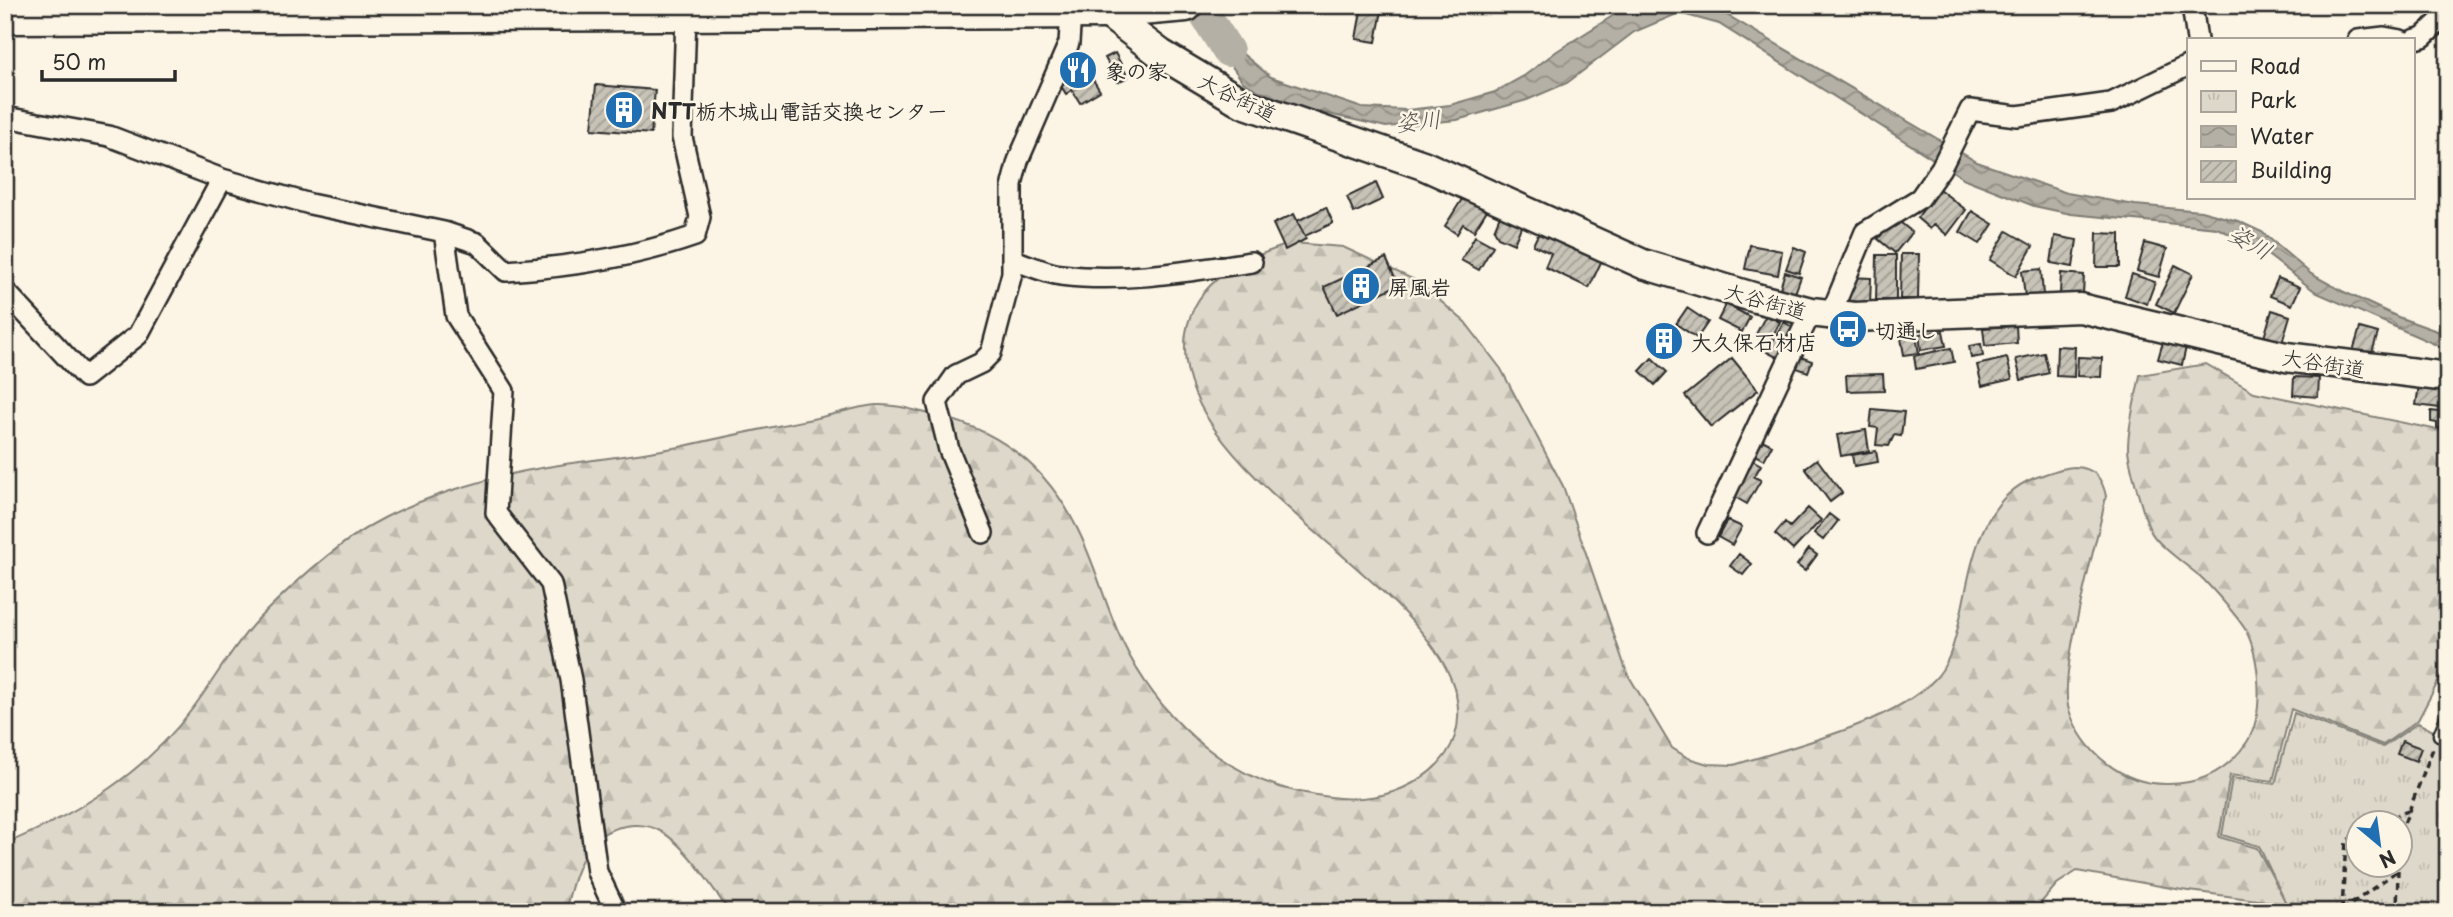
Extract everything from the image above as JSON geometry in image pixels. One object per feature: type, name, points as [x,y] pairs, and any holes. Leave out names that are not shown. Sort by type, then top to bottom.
[{"type":"main road","points":[[5,17],[88,11],[581,10],[686,15],[1105,12],[1184,6]]},
{"type":"main road","name":"大谷街道","points":[[1105,12],[1161,54],[1243,103],[1423,165],[1643,264],[1820,314],[2080,308],[2286,357],[2448,377]]},
{"type":"street","points":[[2192,5],[2197,38]]},
{"type":"street","points":[[984,533],[949,450],[937,402],[956,375],[981,363],[991,353],[1013,260],[1015,172],[1069,43],[1071,12]]},
{"type":"street","points":[[2414,40],[2423,37],[2448,13]]},
{"type":"street","points":[[5,117],[109,136],[222,179],[310,204],[444,232],[477,243],[506,271],[559,268],[671,245],[695,236],[700,218],[682,137],[686,15]]},
{"type":"street","points":[[1707,533],[1865,232],[1920,198],[1941,168],[1970,110],[2017,116],[2112,103],[2187,66]]},
{"type":"street","points":[[5,291],[85,377],[138,335],[222,179]]},
{"type":"street","points":[[444,232],[456,316],[504,391],[496,513],[551,584],[571,680],[597,872],[616,912]]},
{"type":"street","points":[[1013,260],[1059,275],[1104,276],[1157,275],[1252,262]]},
{"type":"lane","points":[[2439,735],[2448,713]]},
{"type":"path","points":[[2409,808],[2439,735]]},
{"type":"path","points":[[2341,911],[2344,869]]},
{"type":"path","points":[[2341,911],[2387,878]]},
{"type":"path","points":[[2397,912],[2398,878]]},
{"type":"green space","points":[[1292,243],[1343,247],[1417,281],[1465,322],[1501,369],[1563,486],[1627,673],[1672,748],[1688,758],[1708,764],[1734,765],[1840,732],[1893,709],[1916,695],[1939,675],[1949,656],[1972,562],[1987,521],[2014,489],[2034,478],[2059,469],[2075,467],[2093,472],[2102,484],[2106,496],[2073,638],[2069,667],[2067,692],[2069,710],[2075,725],[2094,752],[2106,763],[2135,779],[2151,783],[2180,783],[2203,778],[2223,768],[2247,742],[2256,717],[2257,670],[2250,640],[2241,623],[2204,580],[2166,549],[2150,530],[2140,502],[2128,448],[2140,375],[2206,364],[2254,392],[2448,432],[2448,663],[2418,720],[2383,745],[2291,709],[2273,781],[2230,775],[2219,837],[2257,848],[2287,904],[2182,890],[2077,871],[2057,884],[2033,912],[729,912],[697,866],[678,845],[654,828],[634,825],[612,830],[600,836],[591,846],[577,870],[565,912],[5,912],[5,844],[85,804],[132,772],[154,753],[201,697],[259,618],[318,563],[368,527],[435,496],[508,475],[664,450],[877,405],[908,409],[961,423],[1002,442],[1037,471],[1052,488],[1077,528],[1123,643],[1137,668],[1172,716],[1216,755],[1267,783],[1320,796],[1344,798],[1380,795],[1422,778],[1438,764],[1455,736],[1454,687],[1427,638],[1381,590],[1272,493],[1224,442],[1193,389],[1186,333],[1191,314],[1200,298],[1225,273],[1240,264]]},
{"type":"green space","points":[[2294,713],[2383,747],[2418,723],[2448,739],[2448,881],[2439,912],[2290,912],[2259,846],[2222,835],[2232,778],[2275,784]]},
{"type":"water","points":[[1630,5],[1710,5],[1977,162],[2067,193],[2135,205],[2201,211],[2238,221],[2262,232],[2311,274],[2342,291],[2398,317],[2448,335],[2448,350],[2317,293],[2256,246],[2217,228],[2071,214],[2034,206],[1965,179],[1719,24],[1679,13],[1634,32],[1567,83],[1527,100],[1457,120],[1386,127],[1293,106],[1243,82],[1197,17],[1218,12],[1239,51],[1271,77],[1362,108],[1407,110],[1450,105],[1495,92],[1524,76],[1557,51]]},
{"type":"building","points":[[1362,5],[1383,5],[1376,42],[1356,39]]},
{"type":"building","points":[[1115,53],[1128,77],[1118,82],[1105,58]]},
{"type":"building","points":[[1084,65],[1100,91],[1080,103],[1072,90],[1066,94],[1058,81]]},
{"type":"building","name":"NTT栃木城山電話交換センター","points":[[596,85],[655,90],[651,134],[592,129]]},
{"type":"building","points":[[1376,183],[1383,199],[1354,213],[1347,197]]},
{"type":"building","points":[[1939,189],[1966,210],[1947,235],[1934,224],[1930,229],[1917,218]]},
{"type":"building","points":[[1464,196],[1487,210],[1474,231],[1463,224],[1457,234],[1445,226]]},
{"type":"building","points":[[1326,207],[1333,223],[1305,236],[1297,221]]},
{"type":"building","points":[[1972,211],[1993,224],[1980,244],[1960,232]]},
{"type":"building","points":[[1501,213],[1523,222],[1514,244],[1498,237],[1494,230]]},
{"type":"building","points":[[1294,214],[1306,239],[1285,250],[1273,224]]},
{"type":"building","points":[[1895,218],[1912,232],[1895,253],[1878,239]]},
{"type":"building","points":[[1540,230],[1602,260],[1589,288],[1545,267],[1551,253],[1533,245]]},
{"type":"building","points":[[2007,231],[2033,246],[2016,276],[1990,260]]},
{"type":"building","points":[[2097,233],[2120,234],[2120,267],[2096,267]]},
{"type":"building","points":[[1475,236],[1493,246],[1479,270],[1461,260]]},
{"type":"building","points":[[2055,236],[2077,240],[2073,267],[2051,263]]},
{"type":"building","points":[[2145,243],[2167,249],[2159,277],[2137,271]]},
{"type":"building","points":[[1750,245],[1782,251],[1778,275],[1745,269]]},
{"type":"building","points":[[1794,247],[1806,252],[1799,273],[1786,269]]},
{"type":"building","points":[[1901,254],[1919,254],[1918,299],[1900,299]]},
{"type":"building","points":[[1877,255],[1896,255],[1896,300],[1876,300]]},
{"type":"building","name":"屏風岩","points":[[1386,258],[1398,285],[1337,314],[1324,287]]},
{"type":"building","points":[[2175,265],[2193,274],[2174,313],[2156,304]]},
{"type":"building","points":[[2041,269],[2043,295],[2025,297],[2022,271]]},
{"type":"building","points":[[1785,272],[1801,277],[1795,293],[1780,288]]},
{"type":"building","points":[[2061,273],[2084,275],[2083,295],[2060,294]]},
{"type":"building","points":[[2132,274],[2155,282],[2147,304],[2125,296]]},
{"type":"building","points":[[1848,277],[1871,278],[1870,303],[1847,301]]},
{"type":"building","points":[[2278,278],[2300,287],[2292,305],[2270,296]]},
{"type":"building","points":[[1726,304],[1750,317],[1742,332],[1718,320]]},
{"type":"building","points":[[1687,308],[1708,322],[1697,338],[1676,324]]},
{"type":"building","points":[[2272,310],[2290,316],[2281,346],[2263,341]]},
{"type":"building","points":[[1766,315],[1780,322],[1769,343],[1755,336]]},
{"type":"building","points":[[1784,322],[1797,330],[1780,359],[1767,352]]},
{"type":"building","points":[[2016,326],[2017,343],[1985,346],[1983,328]]},
{"type":"building","name":"大久保石材店","points":[[1662,328],[1678,341],[1667,355],[1651,342]]},
{"type":"building","points":[[2360,328],[2378,333],[2371,356],[2353,351]]},
{"type":"building","points":[[1943,331],[1946,346],[1921,350],[1919,334]]},
{"type":"building","points":[[1916,336],[1919,353],[1904,355],[1901,338]]},
{"type":"building","points":[[2163,342],[2186,347],[2182,365],[2158,359]]},
{"type":"building","points":[[1981,344],[1983,356],[1971,358],[1969,346]]},
{"type":"building","points":[[2057,346],[2075,347],[2074,377],[2056,376]]},
{"type":"building","points":[[1951,348],[1954,362],[1916,369],[1914,356]]},
{"type":"building","points":[[2044,353],[2049,373],[2021,380],[2016,359]]},
{"type":"building","points":[[1798,356],[1812,361],[1808,372],[1794,367]]},
{"type":"building","points":[[2078,357],[2102,358],[2101,377],[2077,376]]},
{"type":"building","points":[[1652,358],[1667,372],[1655,385],[1640,371]]},
{"type":"building","points":[[1732,358],[1758,390],[1711,427],[1685,396]]},
{"type":"building","points":[[2007,358],[2012,379],[1982,386],[1977,365]]},
{"type":"building","points":[[1883,374],[1884,390],[1847,391],[1846,375]]},
{"type":"building","points":[[2294,377],[2319,378],[2318,397],[2293,395]]},
{"type":"building","points":[[2419,385],[2448,390],[2448,409],[2416,405]]},
{"type":"building","points":[[1872,409],[1904,412],[1901,436],[1894,435],[1889,446],[1876,445],[1878,428],[1870,427]]},
{"type":"building","points":[[2431,411],[2448,413],[2448,429],[2437,428],[2437,423],[2431,422]]},
{"type":"building","points":[[1866,430],[1869,451],[1841,456],[1837,435]]},
{"type":"building","points":[[1762,440],[1772,445],[1764,460],[1755,455]]},
{"type":"building","points":[[1876,451],[1878,462],[1854,466],[1852,455]]},
{"type":"building","points":[[1749,458],[1761,465],[1754,477],[1761,480],[1747,504],[1728,493]]},
{"type":"building","points":[[1817,459],[1842,493],[1830,502],[1805,468]]},
{"type":"building","points":[[1808,508],[1821,520],[1793,550],[1775,534],[1785,522],[1790,527]]},
{"type":"building","points":[[1829,514],[1838,521],[1823,540],[1814,533]]},
{"type":"building","points":[[1727,520],[1742,527],[1732,545],[1718,537]]},
{"type":"building","points":[[1809,549],[1817,555],[1805,571],[1797,565]]},
{"type":"building","points":[[1739,554],[1752,564],[1743,575],[1730,566]]},
{"type":"building","points":[[2402,741],[2421,748],[2416,761],[2397,754]]},
{"type":"waterway","name":"姿川","points":[[1199,5],[1228,51]]},
{"type":"place","name":"象の家","points":[[1078,70]]},
{"type":"place","name":"NTT栃木城山電話交換センター","points":[[624,110]]},
{"type":"place","name":"屏風岩","points":[[1361,286]]},
{"type":"place","name":"切通し","points":[[1848,329]]},
{"type":"place","name":"大久保石材店","points":[[1664,341]]}]
